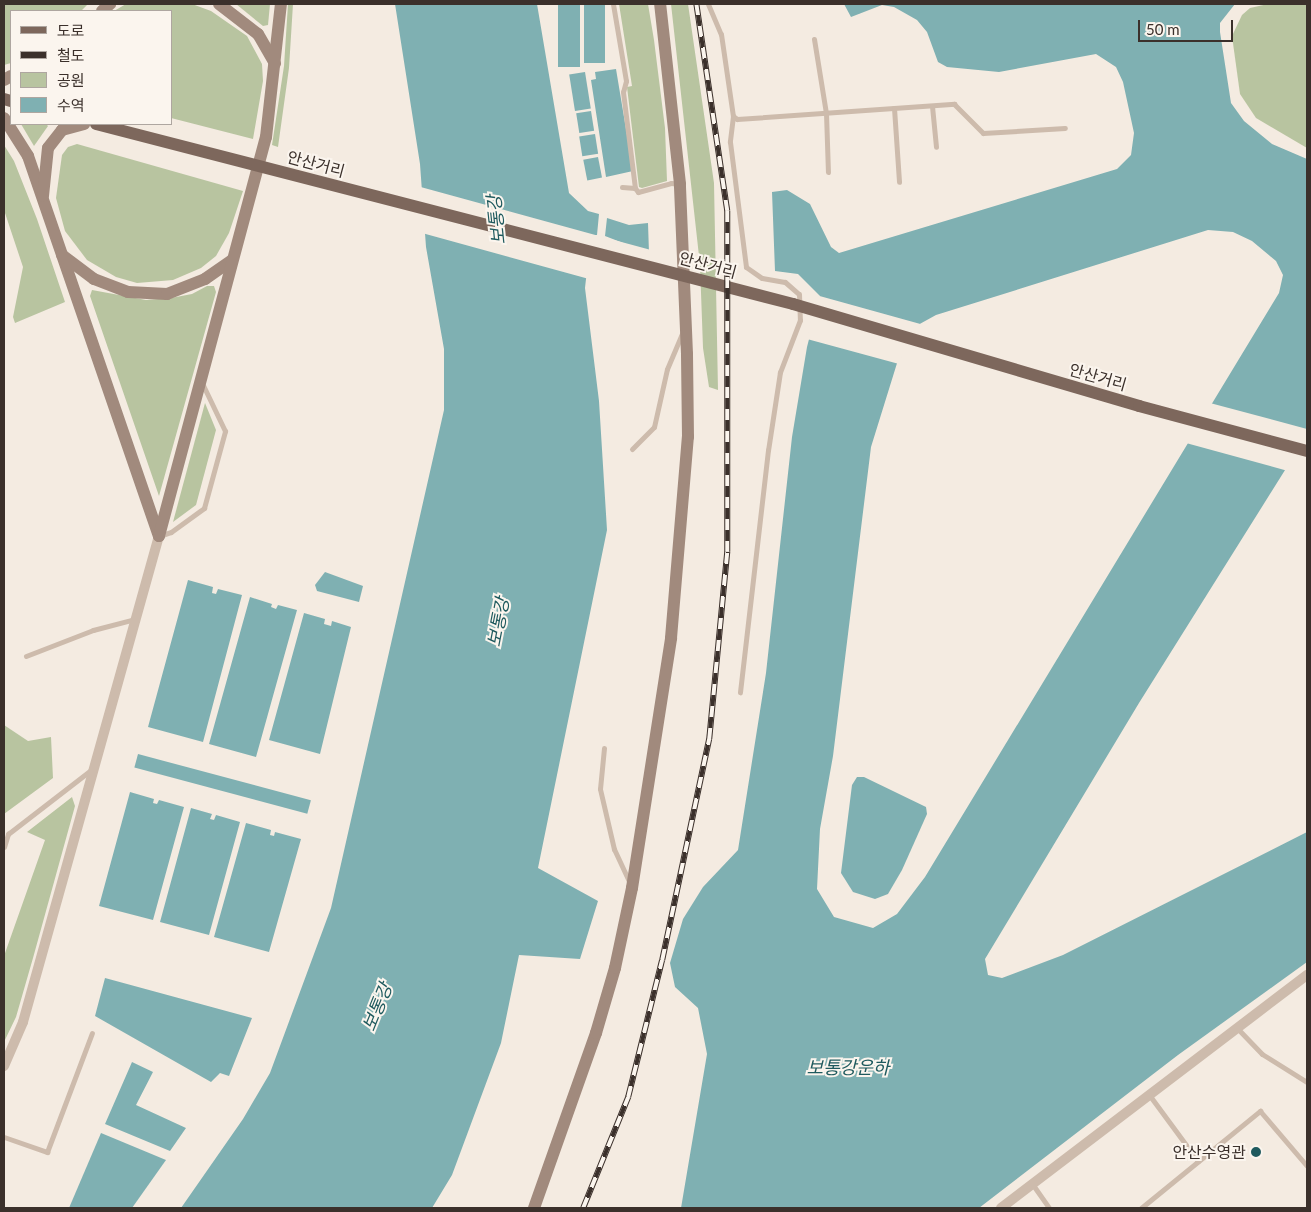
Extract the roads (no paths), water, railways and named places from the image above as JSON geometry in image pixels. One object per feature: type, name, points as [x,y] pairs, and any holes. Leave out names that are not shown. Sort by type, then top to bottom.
[{"type":"main road","name":"안산거리","points":[[100,125],[793,304],[1139,406],[1307,451]]},
{"type":"street","points":[[219,4],[258,34],[275,63]]},
{"type":"street","points":[[4,1066],[23,1022],[159,536],[232,260],[250,205],[266,138],[280,4]]},
{"type":"street","points":[[534,1208],[596,1033],[615,968],[632,888],[671,638],[688,437],[686,323],[680,184],[660,4]]},
{"type":"street","points":[[4,118],[28,156],[43,206],[159,536]]},
{"type":"street","points":[[43,206],[48,148],[62,130],[80,125]]},
{"type":"street","points":[[61,254],[94,279],[128,292],[167,294],[205,279],[232,260]]},
{"type":"street","points":[[1001,1208],[1307,975]]},
{"type":"lane","points":[[613,4],[626,80],[623,92],[635,188],[638,192],[671,183],[680,184]]},
{"type":"lane","points":[[708,4],[721,34],[733,116],[730,142],[746,266],[762,278],[785,282],[799,294],[800,320],[778,382],[740,692]]},
{"type":"lane","points":[[814,39],[826,113],[828,172]]},
{"type":"lane","points":[[733,116],[737,119],[954,104],[983,133],[1064,128]]},
{"type":"lane","points":[[932,106],[936,146]]},
{"type":"lane","points":[[894,108],[898,182]]},
{"type":"lane","points":[[622,188],[635,188]]},
{"type":"lane","points":[[632,449],[654,427],[667,369],[686,323]]},
{"type":"lane","points":[[159,536],[171,532],[204,508],[225,431],[201,381]]},
{"type":"lane","points":[[26,656],[93,630],[136,619]]},
{"type":"lane","points":[[604,748],[600,789],[614,849],[632,888]]},
{"type":"lane","points":[[4,847],[8,834],[94,769]]},
{"type":"lane","points":[[1237,1028],[1262,1054],[1307,1082]]},
{"type":"lane","points":[[4,1137],[47,1152],[92,1033]]},
{"type":"lane","points":[[1150,1096],[1198,1161]]},
{"type":"lane","points":[[1141,1208],[1260,1111],[1307,1166]]},
{"type":"lane","points":[[1033,1185],[1049,1208]]},
{"type":"water","name":"보통강","points":[[395,4],[537,4],[569,193],[588,211],[599,214],[597,235],[591,235],[585,288],[599,401],[607,530],[538,868],[598,901],[580,959],[519,955],[501,1043],[452,1175],[432,1208],[181,1208],[243,1119],[270,1073],[331,908],[444,410],[444,349],[426,247],[420,164]]},
{"type":"water","points":[[558,4],[580,4],[580,67],[558,67]]},
{"type":"water","points":[[584,4],[605,4],[605,63],[584,63]]},
{"type":"water","name":"보통강운하","points":[[844,4],[1235,4],[1220,23],[1231,103],[1244,121],[1272,144],[1307,159],[1307,435],[1139,703],[985,959],[988,975],[1002,978],[1063,955],[1307,832],[1307,962],[1178,1055],[979,1208],[681,1208],[707,1054],[698,1008],[675,987],[670,963],[683,919],[703,887],[738,850],[766,673],[792,437],[807,347],[820,296],[798,274],[775,271],[772,192],[787,190],[810,204],[831,247],[839,253],[1117,169],[1131,155],[1134,133],[1123,82],[1116,67],[1096,54],[999,72],[947,67],[938,62],[927,32],[917,20],[894,7],[882,5],[851,17]],"holes":[[[1208,230],[1233,232],[1252,241],[1276,261],[1283,275],[1279,293],[925,877],[897,914],[873,928],[834,917],[817,889],[820,829],[833,756],[871,447],[907,331],[936,315]]]},
{"type":"water","points":[[616,69],[633,171],[606,177],[591,80],[596,79],[595,72]]},
{"type":"water","points":[[585,72],[591,109],[575,111],[569,75]]},
{"type":"water","points":[[591,111],[594,131],[579,133],[576,113]]},
{"type":"water","points":[[595,134],[598,154],[582,156],[579,137]]},
{"type":"water","points":[[598,157],[602,178],[587,180],[583,160]]},
{"type":"water","points":[[607,218],[629,225],[648,223],[649,253],[605,236]]},
{"type":"water","points":[[325,572],[363,586],[359,602],[317,591],[315,585]]},
{"type":"water","points":[[188,580],[213,587],[212,593],[216,594],[218,589],[242,595],[203,742],[148,727]]},
{"type":"water","points":[[250,597],[272,604],[271,607],[276,609],[278,605],[297,610],[256,757],[209,744]]},
{"type":"water","points":[[304,613],[325,619],[324,624],[331,626],[332,621],[351,627],[320,754],[269,740]]},
{"type":"water","points":[[138,754],[311,800],[307,814],[134,768]]},
{"type":"water","points":[[857,777],[864,777],[926,807],[927,814],[902,870],[888,894],[875,899],[853,892],[841,873],[852,785]]},
{"type":"water","points":[[130,792],[154,799],[153,803],[157,804],[159,800],[184,807],[153,920],[99,906]]},
{"type":"water","points":[[191,808],[212,814],[210,819],[214,820],[216,815],[240,822],[209,935],[160,922]]},
{"type":"water","points":[[246,823],[271,830],[270,835],[274,836],[275,832],[301,839],[269,952],[214,937]]},
{"type":"water","points":[[105,978],[252,1018],[229,1076],[220,1073],[211,1082],[95,1016]]},
{"type":"water","points":[[132,1062],[153,1072],[136,1105],[186,1128],[170,1151],[105,1124]]},
{"type":"water","points":[[101,1133],[166,1160],[132,1208],[69,1208]]},
{"type":"railway","points":[[583,1208],[628,1097],[662,960],[709,739],[727,552],[727,211],[696,4]]},
{"type":"place","name":"안산수영관","points":[[1256,1152]]}]
